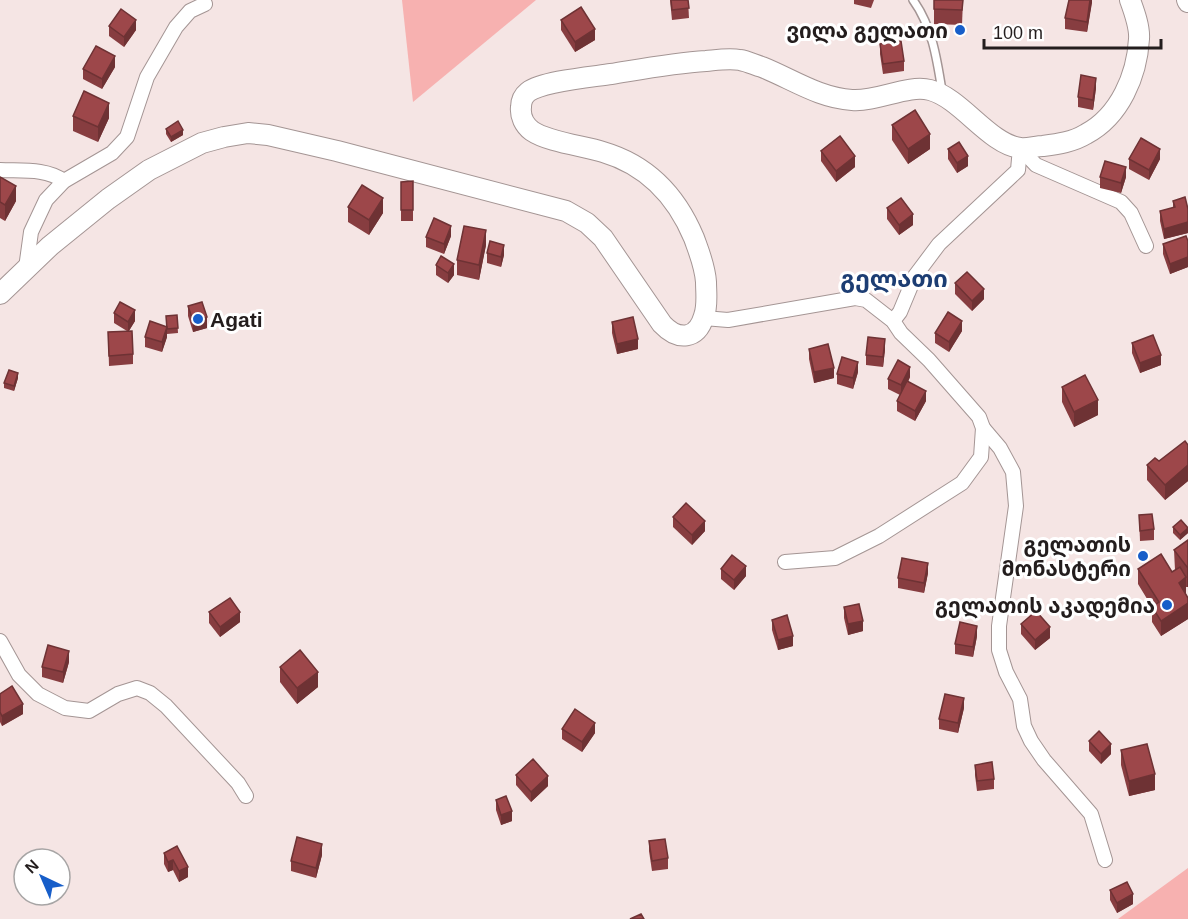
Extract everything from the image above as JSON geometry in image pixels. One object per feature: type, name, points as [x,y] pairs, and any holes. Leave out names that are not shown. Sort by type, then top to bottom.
[{"type":"street","points":[[0,294],[26,268],[108,199],[149,170],[202,143],[224,136],[248,133],[268,135],[337,151],[566,210],[587,223],[603,238],[662,324],[671,333],[680,337],[697,328],[704,318],[706,278],[691,231],[674,201],[659,183],[629,162],[604,152],[533,132],[524,123],[520,114],[521,102],[526,93],[538,87],[559,82],[686,62],[740,60],[812,90],[854,101],[928,89],[943,95],[1006,143],[1020,148],[1061,144],[1086,135],[1103,122],[1117,106],[1128,87],[1139,36],[1130,0]]},
{"type":"street","points":[[26,268],[31,232],[46,200],[64,181],[112,153],[127,137],[147,77],[176,27],[190,11],[205,4]]},
{"type":"street","points":[[1020,148],[1036,165],[1121,202],[1131,213],[1146,246]]},
{"type":"street","points":[[893,321],[900,312],[915,276],[939,244],[1017,170],[1020,148]]},
{"type":"street","points":[[0,170],[44,172],[56,175],[64,181]]},
{"type":"street","points":[[704,318],[728,320],[855,298],[866,300],[893,321],[901,333],[929,360],[979,417],[983,428],[1000,448],[1013,472],[1016,506],[999,626],[999,650],[1006,672],[1020,699],[1024,726],[1030,741],[1091,814],[1105,860]]},
{"type":"street","points":[[785,562],[835,558],[879,536],[962,483],[981,457],[983,428]]},
{"type":"street","points":[[0,641],[20,675],[38,694],[65,708],[89,711],[118,693],[137,688],[150,693],[166,706],[238,783],[246,796]]},
{"type":"lane","points":[[913,0],[923,14],[933,41],[943,95]]},
{"type":"shaded area","points":[[402,0],[536,0],[413,102]]},
{"type":"shaded area","points":[[1188,868],[1188,919],[1118,919]]},
{"type":"building","points":[[671,0],[688,0],[689,8],[672,10]]},
{"type":"building","points":[[934,0],[963,0],[962,10],[934,9]]},
{"type":"building","points":[[1069,0],[1090,0],[1087,22],[1065,18]]},
{"type":"building","points":[[581,7],[595,29],[575,42],[561,20]]},
{"type":"building","points":[[121,9],[136,20],[124,37],[109,26]]},
{"type":"building","points":[[901,41],[904,61],[883,64],[880,44]]},
{"type":"building","points":[[96,46],[115,56],[102,79],[83,69]]},
{"type":"building","points":[[1081,75],[1096,78],[1093,100],[1078,97]]},
{"type":"building","points":[[84,91],[109,103],[98,127],[73,116]]},
{"type":"building","points":[[915,110],[930,134],[908,149],[892,125]]},
{"type":"building","points":[[178,121],[183,130],[171,137],[166,129]]},
{"type":"building","points":[[840,136],[855,156],[836,171],[821,151]]},
{"type":"building","points":[[1141,138],[1160,149],[1149,170],[1129,159]]},
{"type":"building","points":[[959,142],[968,156],[957,163],[948,149]]},
{"type":"building","points":[[1105,161],[1126,167],[1121,183],[1100,177]]},
{"type":"building","points":[[0,177],[16,186],[5,205],[0,202]]},
{"type":"building","points":[[413,181],[413,210],[401,210],[401,182]]},
{"type":"building","points":[[362,185],[383,198],[369,220],[348,207]]},
{"type":"building","points":[[1185,197],[1188,222],[1164,229],[1160,211],[1175,207],[1173,201]]},
{"type":"building","points":[[901,198],[913,214],[899,225],[887,208]]},
{"type":"building","points":[[434,218],[451,226],[444,244],[426,237]]},
{"type":"building","points":[[464,226],[486,230],[479,265],[457,260]]},
{"type":"building","points":[[1186,236],[1188,257],[1170,264],[1163,244]]},
{"type":"building","points":[[490,241],[504,245],[501,257],[487,253]]},
{"type":"building","points":[[441,256],[454,264],[448,273],[436,265]]},
{"type":"building","points":[[967,272],[984,289],[972,301],[955,283]]},
{"type":"building","points":[[120,302],[135,310],[128,322],[114,313]]},
{"type":"building","points":[[202,302],[207,317],[193,321],[188,306]]},
{"type":"building","points":[[948,312],[962,321],[949,342],[935,333]]},
{"type":"building","points":[[177,315],[178,328],[167,329],[166,316]]},
{"type":"building","points":[[633,317],[638,339],[617,344],[612,322]]},
{"type":"building","points":[[150,321],[167,327],[162,342],[145,337]]},
{"type":"building","points":[[132,331],[133,354],[109,356],[108,332]]},
{"type":"building","points":[[1153,335],[1161,355],[1140,363],[1132,343]]},
{"type":"building","points":[[868,337],[885,339],[883,357],[866,355]]},
{"type":"building","points":[[828,344],[834,368],[814,372],[809,349]]},
{"type":"building","points":[[842,357],[858,362],[853,378],[837,374]]},
{"type":"building","points":[[898,360],[910,367],[901,385],[888,379]]},
{"type":"building","points":[[9,370],[18,373],[14,386],[4,383]]},
{"type":"building","points":[[1085,375],[1098,400],[1074,412],[1062,387]]},
{"type":"building","points":[[907,381],[926,391],[915,411],[897,401]]},
{"type":"building","points":[[1185,441],[1188,445],[1188,465],[1165,485],[1147,465],[1155,458],[1159,461]]},
{"type":"building","points":[[686,503],[705,521],[692,535],[673,517]]},
{"type":"building","points":[[1152,514],[1154,529],[1140,531],[1139,515]]},
{"type":"building","points":[[1181,520],[1188,528],[1180,535],[1173,527]]},
{"type":"building","points":[[1188,540],[1188,567],[1187,567],[1174,550]]},
{"type":"building","points":[[1161,554],[1172,572],[1180,567],[1186,577],[1179,583],[1188,598],[1188,603],[1161,621],[1152,607],[1159,602],[1138,569]]},
{"type":"building","points":[[732,555],[746,566],[734,580],[721,569]]},
{"type":"building","points":[[902,558],[928,563],[924,583],[898,578]]},
{"type":"building","points":[[230,598],[240,612],[220,627],[209,612]]},
{"type":"building","points":[[859,604],[863,621],[848,624],[844,607]]},
{"type":"building","points":[[1036,611],[1050,627],[1035,640],[1021,624]]},
{"type":"building","points":[[787,615],[793,636],[778,640],[772,620]]},
{"type":"building","points":[[960,622],[977,626],[973,647],[955,644]]},
{"type":"building","points":[[48,645],[69,651],[63,672],[42,667]]},
{"type":"building","points":[[300,650],[318,672],[297,688],[280,667]]},
{"type":"building","points":[[12,686],[23,704],[2,716],[0,694]]},
{"type":"building","points":[[945,694],[964,698],[958,723],[939,719]]},
{"type":"building","points":[[575,709],[595,723],[582,742],[562,729]]},
{"type":"building","points":[[1099,731],[1111,744],[1101,754],[1089,741]]},
{"type":"building","points":[[1147,744],[1155,774],[1129,781],[1121,750]]},
{"type":"building","points":[[533,759],[548,776],[531,792],[516,775]]},
{"type":"building","points":[[992,762],[994,779],[977,781],[975,765]]},
{"type":"building","points":[[506,796],[512,811],[501,815],[496,800]]},
{"type":"building","points":[[297,837],[322,844],[316,868],[291,861]]},
{"type":"building","points":[[665,839],[668,858],[652,861],[649,841]]},
{"type":"building","points":[[177,846],[188,867],[179,871],[173,860],[168,862],[164,853]]},
{"type":"building","points":[[1127,882],[1133,894],[1117,903],[1110,890]]},
{"type":"building","points":[[641,914],[644,919],[630,919]]},
{"type":"place","name":"ვილა გელათი","points":[[960,30]]},
{"type":"place","name":"Agati","points":[[198,319]]},
{"type":"place","name":"გელათის მონასტერი","points":[[1143,556]]},
{"type":"place","name":"გელათის აკადემია","points":[[1167,605]]},
{"type":"district","name":"გელათი","points":[[894,278]]}]
